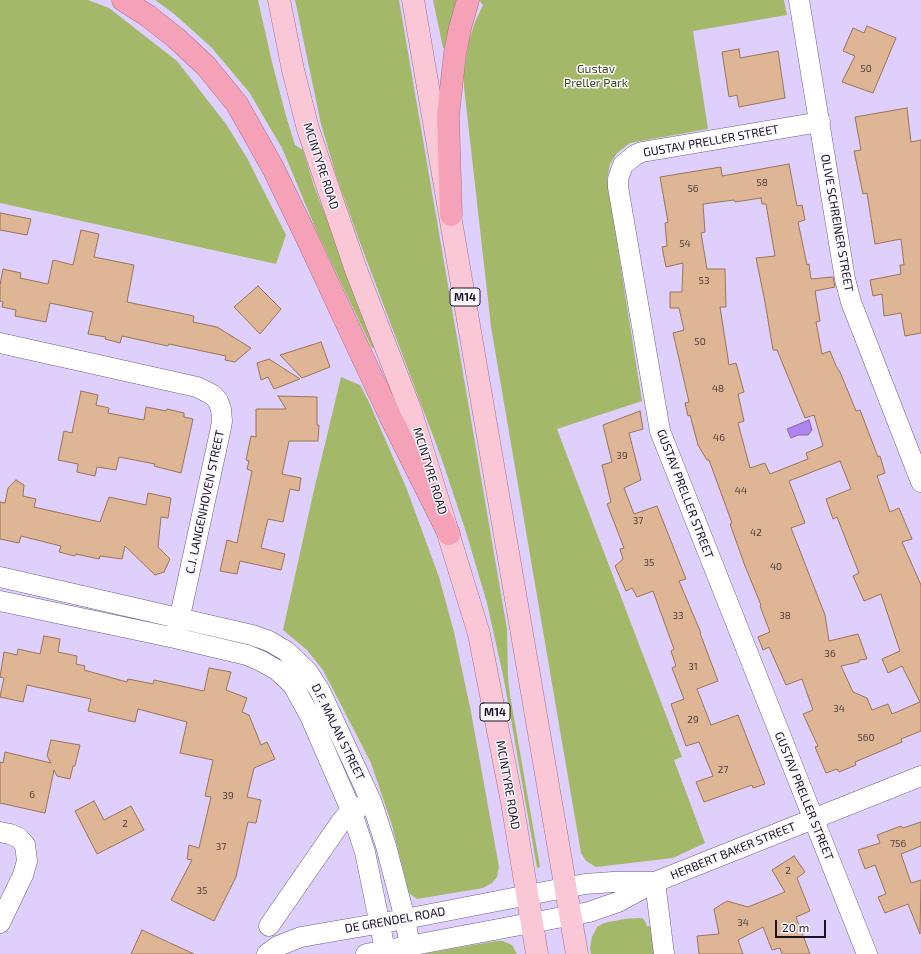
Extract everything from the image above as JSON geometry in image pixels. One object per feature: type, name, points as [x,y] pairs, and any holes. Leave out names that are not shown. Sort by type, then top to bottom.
[{"type":"highway","points":[[123,0],[148,16],[176,38],[206,66],[237,104],[273,168],[390,416],[449,534]]},
{"type":"highway","points":[[451,215],[448,116],[455,53],[468,0]]},
{"type":"main road","name":"MCINTYRE ROAD","points":[[279,0],[293,70],[308,129],[356,270],[410,409],[479,634],[512,802],[537,954]]},
{"type":"main road","name":"M14","points":[[413,0],[577,954]]},
{"type":"street","name":"OLIVE SCHREINER STREET","points":[[799,0],[845,280],[851,302],[921,482]]},
{"type":"street","name":"GUSTAV PRELLER STREET","points":[[820,122],[642,152],[635,155],[623,165],[618,179],[618,187],[660,431],[867,954]]},
{"type":"street","name":"C.J. LANGENHOVEN STREET","points":[[0,343],[197,387],[213,395],[218,401],[221,409],[222,421],[175,638]]},
{"type":"street","name":"D.F. MALAN STREET","points":[[0,577],[252,635],[269,641],[286,651],[307,671],[320,691],[372,803],[386,846],[405,918],[410,946]]},
{"type":"street","name":"D.F. MALAN STREET","points":[[0,601],[175,638],[247,655],[277,670],[293,685],[310,716],[351,810],[365,852],[385,950]]},
{"type":"street","name":"HERBERT BAKER STREET","points":[[532,923],[589,912],[618,902],[656,882],[921,776]]},
{"type":"street","points":[[269,926],[341,822],[351,810],[372,803]]},
{"type":"street","points":[[0,923],[23,875],[27,861],[25,844],[19,838],[5,833]]},
{"type":"street","name":"HERBERT BAKER STREET","points":[[527,895],[585,884],[613,882],[656,882]]},
{"type":"street","points":[[656,882],[664,954]]},
{"type":"street","name":"DE GRENDEL ROAD","points":[[267,954],[278,946],[301,937],[527,895]]},
{"type":"street","points":[[366,954],[532,923]]},
{"type":"green space","points":[[0,0],[88,0],[109,8],[177,61],[226,124],[247,158],[286,235],[276,264],[0,203]]},
{"type":"green space","points":[[155,0],[258,0],[272,62],[295,145],[303,150],[314,186],[376,347],[372,348],[317,232],[282,148],[249,92],[211,47],[173,13]]},
{"type":"green space","points":[[295,0],[399,0],[507,629],[508,678],[510,695],[540,867],[537,868],[504,680],[487,603],[466,532],[441,457],[336,175],[321,124]]},
{"type":"green space","points":[[433,0],[463,0],[450,48],[443,48]]},
{"type":"green space","name":"Gustav Preller Park","points":[[479,0],[784,0],[787,15],[693,31],[708,129],[630,143],[617,153],[610,164],[607,180],[642,401],[557,429],[682,757],[674,760],[705,843],[673,858],[596,867],[586,861],[581,853],[491,327],[464,87],[464,71],[469,40],[483,5]]},
{"type":"green space","points":[[341,377],[360,385],[368,400],[406,487],[439,577],[454,632],[471,712],[499,867],[497,877],[492,883],[483,888],[417,899],[409,893],[392,825],[371,763],[323,670],[307,650],[283,630]]},
{"type":"green space","points":[[642,918],[647,926],[653,926],[656,954],[591,954],[590,948],[592,937],[597,927],[604,923],[624,919]]},
{"type":"green space","points":[[503,941],[512,945],[517,954],[423,954]]},
{"type":"shaded area","points":[[809,420],[812,430],[808,435],[798,435],[791,438],[787,429]]},
{"type":"building","points":[[867,26],[896,38],[873,93],[842,82],[855,56],[843,51],[853,28],[864,33]]},
{"type":"building","points":[[739,49],[740,58],[778,51],[785,98],[739,107],[737,95],[729,97],[722,52]]},
{"type":"building","points":[[907,108],[911,142],[921,140],[921,333],[905,336],[901,313],[884,316],[882,294],[873,296],[870,280],[901,274],[900,265],[904,265],[901,239],[875,244],[867,193],[863,194],[854,151],[861,150],[855,117]]},
{"type":"building","points":[[789,164],[797,206],[802,205],[805,220],[798,222],[807,265],[809,264],[811,279],[833,277],[835,287],[815,291],[820,321],[816,322],[822,354],[830,351],[856,411],[860,410],[878,457],[880,456],[885,473],[877,476],[890,512],[899,508],[912,539],[902,542],[921,585],[921,731],[901,739],[902,742],[855,762],[856,765],[839,772],[837,769],[826,773],[815,747],[818,746],[803,714],[813,710],[802,679],[786,685],[769,647],[763,650],[758,637],[770,632],[730,524],[732,523],[709,460],[707,460],[698,445],[690,415],[688,416],[685,403],[689,402],[673,333],[684,330],[679,308],[670,308],[670,292],[682,292],[683,263],[666,267],[662,247],[667,246],[665,223],[668,222],[660,177],[721,167],[722,176]],"holes":[[[761,198],[762,204],[766,204],[775,256],[756,258],[773,350],[777,350],[805,418],[814,415],[823,446],[806,453],[808,459],[770,474],[765,463],[750,468],[738,423],[744,421],[738,394],[744,392],[736,363],[729,365],[720,307],[726,307],[725,269],[707,269],[701,233],[705,232],[703,204],[734,200],[735,202]],[[840,461],[851,489],[826,499],[833,519],[837,517],[859,573],[853,576],[864,601],[881,594],[900,651],[882,659],[888,673],[902,666],[920,702],[892,714],[888,704],[872,710],[867,698],[853,692],[841,666],[867,659],[858,634],[829,641],[825,615],[791,528],[805,523],[789,481]]]},
{"type":"building","points":[[0,213],[31,219],[27,235],[0,230]]},
{"type":"building","points":[[81,230],[99,234],[94,257],[134,265],[127,302],[194,316],[193,322],[217,327],[251,348],[235,362],[225,360],[226,356],[169,344],[168,346],[122,336],[120,343],[105,339],[106,337],[88,334],[93,312],[50,303],[46,322],[15,316],[16,310],[2,307],[3,302],[0,301],[0,285],[3,269],[21,273],[20,278],[48,284],[53,260],[73,265]]},
{"type":"building","points":[[258,286],[281,309],[260,334],[234,307]]},
{"type":"building","points":[[321,342],[330,367],[302,378],[280,355]]},
{"type":"building","points":[[269,359],[300,379],[274,389],[268,377],[261,380],[257,363]]},
{"type":"building","points":[[81,391],[98,395],[96,405],[109,408],[108,413],[144,420],[146,407],[166,411],[167,409],[184,413],[184,417],[193,419],[181,473],[154,466],[155,464],[119,457],[116,470],[97,467],[95,476],[77,472],[78,464],[58,460],[64,431],[72,433]]},
{"type":"building","points":[[278,396],[317,397],[317,425],[319,425],[318,441],[289,441],[282,474],[301,478],[299,491],[290,489],[283,522],[268,519],[261,548],[285,554],[281,570],[240,561],[237,574],[220,571],[227,540],[237,543],[252,471],[247,469],[249,461],[246,460],[251,436],[256,437],[256,409],[286,409]]},
{"type":"building","points":[[640,411],[643,429],[629,433],[641,480],[624,488],[634,514],[657,506],[686,579],[679,581],[701,633],[718,681],[697,689],[711,725],[738,715],[765,784],[753,788],[752,785],[704,802],[696,782],[713,776],[699,742],[686,746],[671,704],[684,699],[672,668],[676,666],[671,651],[674,649],[653,591],[637,597],[632,588],[626,591],[615,566],[623,559],[620,549],[624,548],[607,504],[611,502],[602,465],[612,462],[603,425]]},
{"type":"building","points":[[16,480],[24,485],[23,496],[36,499],[34,507],[100,522],[109,497],[146,505],[148,493],[171,498],[168,518],[161,517],[158,547],[170,559],[164,572],[155,575],[125,546],[122,559],[100,556],[99,559],[59,552],[61,546],[21,536],[19,543],[0,539],[0,502],[5,503],[8,488]]},
{"type":"building","points":[[44,636],[60,639],[58,652],[77,656],[76,664],[85,666],[84,670],[127,682],[128,679],[153,684],[154,680],[204,691],[209,668],[231,672],[226,690],[247,698],[242,712],[249,715],[261,745],[267,742],[275,759],[254,768],[247,797],[261,800],[256,823],[248,822],[236,877],[214,921],[171,900],[192,860],[187,859],[189,845],[199,848],[211,797],[205,796],[213,760],[180,753],[187,722],[138,709],[135,722],[88,711],[91,699],[27,685],[23,702],[0,697],[4,678],[0,677],[4,652],[17,655],[18,649],[40,654]]},
{"type":"building","points":[[51,740],[80,745],[70,779],[57,776],[54,770],[45,813],[0,803],[0,762],[3,763],[5,752],[51,763],[47,756]]},
{"type":"building","points":[[94,801],[104,820],[131,806],[144,830],[97,854],[75,811]]},
{"type":"building","points":[[921,822],[921,846],[901,854],[911,883],[921,880],[920,934],[908,904],[885,913],[878,897],[886,894],[875,865],[865,869],[858,850],[880,843],[877,835],[901,826],[903,828]]},
{"type":"building","points":[[794,856],[805,872],[797,878],[810,911],[796,917],[810,954],[782,954],[780,948],[772,950],[763,927],[738,940],[743,954],[699,954],[697,936],[719,934],[714,909],[727,901],[748,907],[785,892],[772,870]]},
{"type":"building","points":[[142,930],[194,954],[131,954]]}]
